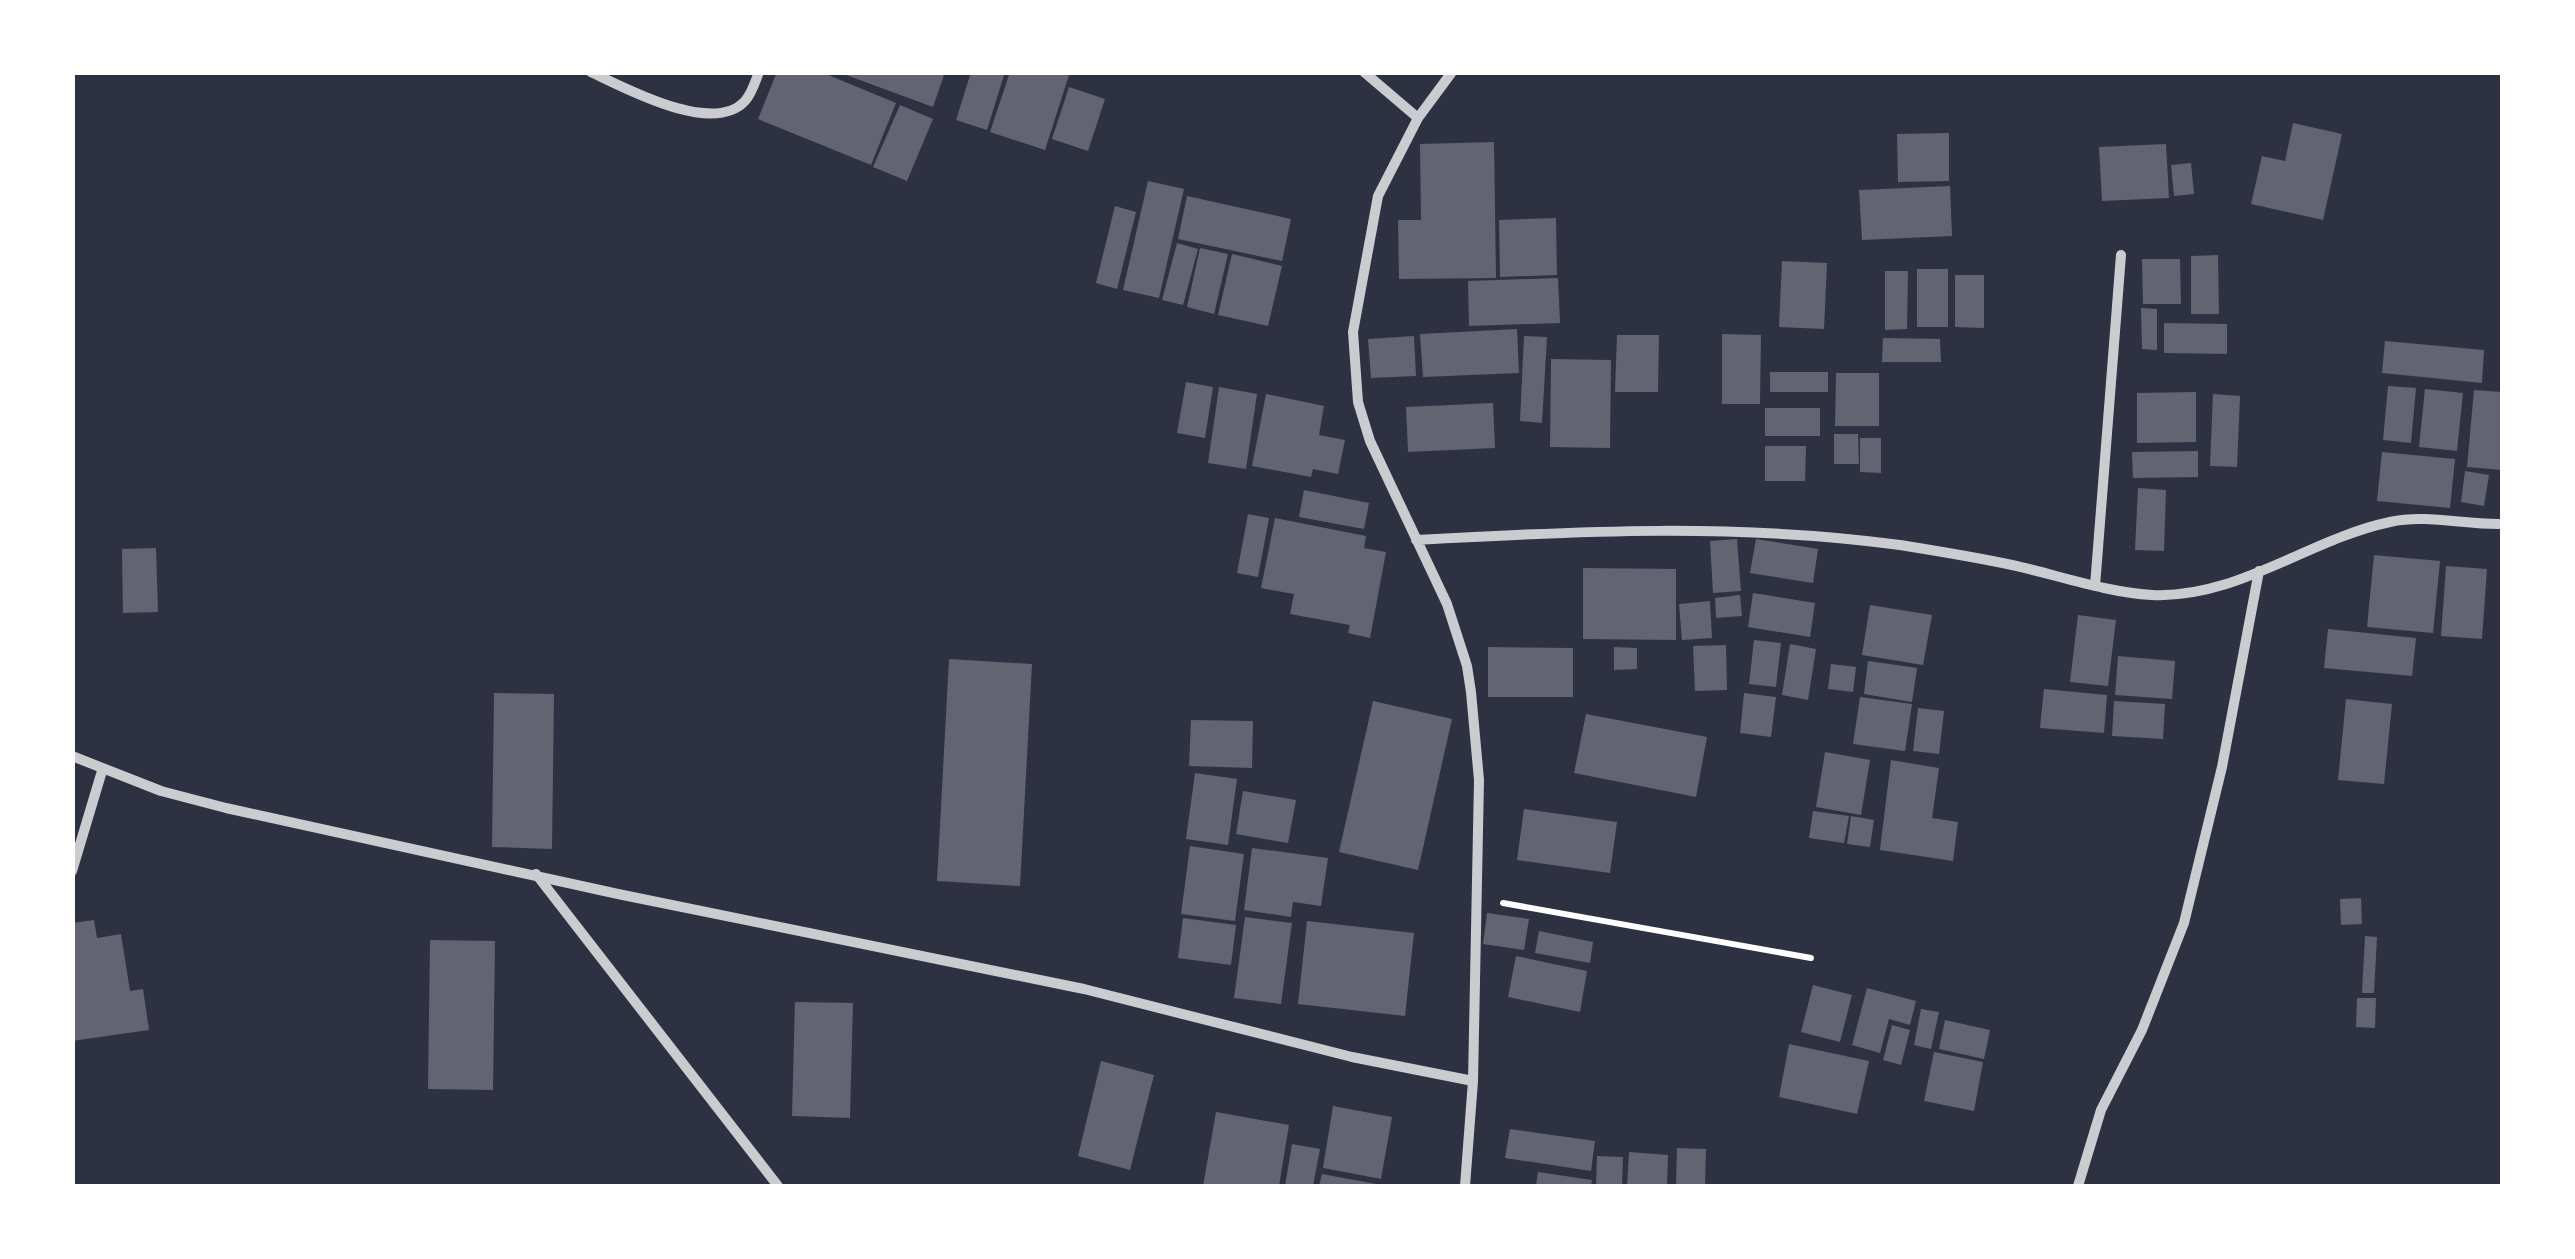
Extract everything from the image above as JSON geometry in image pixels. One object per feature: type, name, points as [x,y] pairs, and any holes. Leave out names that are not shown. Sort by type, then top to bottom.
[{"type":"street","points":[[591,72],[667,106],[704,112],[740,105],[749,96],[759,72]]},
{"type":"street","points":[[1364,72],[1418,118]]},
{"type":"street","points":[[1452,72],[1418,118],[1378,196],[1353,332],[1358,402],[1377,457],[1447,604],[1468,666],[1480,780],[1473,1080],[1465,1186]]},
{"type":"street","points":[[2095,586],[2121,255]]},
{"type":"street","points":[[1416,540],[1593,530],[1722,530],[1898,545],[2152,595],[2194,593],[2394,521],[2432,519],[2502,524]]},
{"type":"street","points":[[2078,1186],[2101,1110],[2142,1030],[2184,923],[2222,767],[2259,571]]},
{"type":"street","points":[[72,756],[160,791],[226,808],[1084,990],[1352,1057],[1473,1080]]},
{"type":"street","points":[[72,871],[102,771]]},
{"type":"street","points":[[536,873],[778,1186]]},
{"type":"path","points":[[1477,898],[1811,958]]},
{"type":"building","points":[[777,72],[821,72],[896,103],[871,165],[758,119]]},
{"type":"building","points":[[838,72],[945,72],[933,107]]},
{"type":"building","points":[[971,72],[1005,72],[987,130],[956,120]]},
{"type":"building","points":[[1010,72],[1070,72],[1045,150],[990,132]]},
{"type":"building","points":[[1069,87],[1105,99],[1088,151],[1052,139]]},
{"type":"building","points":[[900,105],[933,119],[907,181],[873,167]]},
{"type":"building","points":[[2293,123],[2342,134],[2323,220],[2251,204],[2262,156],[2285,161]]},
{"type":"building","points":[[1949,133],[1949,181],[1898,182],[1897,134]]},
{"type":"building","points":[[1494,142],[1496,278],[1399,279],[1398,220],[1421,220],[1420,144]]},
{"type":"building","points":[[2166,144],[2169,198],[2102,201],[2099,147]]},
{"type":"building","points":[[2191,163],[2194,194],[2174,196],[2171,165]]},
{"type":"building","points":[[1148,181],[1184,189],[1159,298],[1123,290]]},
{"type":"building","points":[[1950,186],[1952,236],[1862,240],[1859,190]]},
{"type":"building","points":[[1187,196],[1291,219],[1282,261],[1178,239]]},
{"type":"building","points":[[1115,206],[1136,212],[1117,289],[1096,283]]},
{"type":"building","points":[[1556,218],[1557,275],[1500,277],[1499,220]]},
{"type":"building","points":[[1177,243],[1198,249],[1183,305],[1162,300]]},
{"type":"building","points":[[1200,248],[1228,254],[1214,314],[1187,307]]},
{"type":"building","points":[[1232,254],[1282,266],[1268,326],[1218,315]]},
{"type":"building","points":[[2218,255],[2219,314],[2191,314],[2191,256]]},
{"type":"building","points":[[2142,259],[2180,259],[2181,304],[2143,304]]},
{"type":"building","points":[[1782,261],[1827,263],[1824,329],[1779,327]]},
{"type":"building","points":[[1917,269],[1948,269],[1948,327],[1917,327]]},
{"type":"building","points":[[1885,271],[1908,271],[1907,329],[1885,330]]},
{"type":"building","points":[[1955,275],[1984,275],[1984,328],[1955,327]]},
{"type":"building","points":[[1558,278],[1560,323],[1469,326],[1468,281]]},
{"type":"building","points":[[2141,308],[2157,309],[2157,350],[2142,349]]},
{"type":"building","points":[[2164,323],[2227,324],[2227,354],[2164,353]]},
{"type":"building","points":[[1517,329],[1519,373],[1423,377],[1420,334]]},
{"type":"building","points":[[1722,334],[1761,335],[1760,404],[1722,404]]},
{"type":"building","points":[[1617,335],[1659,335],[1658,392],[1615,392]]},
{"type":"building","points":[[1414,336],[1416,376],[1371,378],[1368,339]]},
{"type":"building","points":[[1524,336],[1547,337],[1542,423],[1520,421]]},
{"type":"building","points":[[1883,338],[1940,339],[1941,362],[1882,362]]},
{"type":"building","points":[[2385,341],[2484,350],[2482,383],[2382,373]]},
{"type":"building","points":[[1551,359],[1611,360],[1610,448],[1550,447]]},
{"type":"building","points":[[1770,372],[1828,372],[1828,392],[1770,392]]},
{"type":"building","points":[[1836,373],[1879,373],[1879,426],[1835,426]]},
{"type":"building","points":[[1186,382],[1213,387],[1205,438],[1177,433]]},
{"type":"building","points":[[2388,386],[2416,388],[2411,443],[2383,440]]},
{"type":"building","points":[[1219,387],[1257,394],[1246,469],[1208,463]]},
{"type":"building","points":[[2425,389],[2463,393],[2457,451],[2419,447]]},
{"type":"building","points":[[2474,390],[2502,392],[2502,470],[2467,467]]},
{"type":"building","points":[[2196,392],[2196,442],[2137,443],[2137,393]]},
{"type":"building","points":[[1266,394],[1324,406],[1319,435],[1345,440],[1338,474],[1313,469],[1311,477],[1252,466]]},
{"type":"building","points":[[2213,394],[2240,396],[2237,467],[2210,466]]},
{"type":"building","points":[[1493,403],[1495,448],[1408,452],[1406,407]]},
{"type":"building","points":[[1765,408],[1820,408],[1820,436],[1765,436]]},
{"type":"building","points":[[1834,434],[1858,434],[1859,464],[1834,464]]},
{"type":"building","points":[[1860,438],[1881,438],[1881,473],[1860,472]]},
{"type":"building","points":[[1765,446],[1806,446],[1805,481],[1765,481]]},
{"type":"building","points":[[2198,451],[2198,477],[2133,478],[2132,452]]},
{"type":"building","points":[[2382,452],[2455,459],[2450,508],[2377,501]]},
{"type":"building","points":[[2465,471],[2489,475],[2484,506],[2461,502]]},
{"type":"building","points":[[2138,488],[2166,490],[2164,551],[2135,550]]},
{"type":"building","points":[[1304,490],[1369,503],[1364,529],[1299,517]]},
{"type":"building","points":[[1248,514],[1269,518],[1258,577],[1237,573]]},
{"type":"building","points":[[1275,518],[1366,536],[1364,548],[1386,552],[1370,638],[1348,633],[1350,625],[1290,614],[1294,594],[1261,588]]},
{"type":"building","points":[[1737,539],[1741,591],[1713,593],[1710,541]]},
{"type":"building","points":[[1756,539],[1818,549],[1813,583],[1750,573]]},
{"type":"building","points":[[156,548],[158,612],[123,613],[122,549]]},
{"type":"building","points":[[2374,555],[2440,561],[2433,633],[2367,627]]},
{"type":"building","points":[[2446,566],[2487,569],[2482,639],[2441,636]]},
{"type":"building","points":[[1583,568],[1676,569],[1676,640],[1583,639]]},
{"type":"building","points":[[1753,593],[1815,603],[1810,637],[1748,627]]},
{"type":"building","points":[[1740,595],[1742,616],[1716,618],[1715,598]]},
{"type":"building","points":[[1710,601],[1712,638],[1682,640],[1679,604]]},
{"type":"building","points":[[1870,605],[1932,615],[1923,665],[1862,655]]},
{"type":"building","points":[[2078,615],[2116,620],[2108,686],[2070,682]]},
{"type":"building","points":[[2328,629],[2416,638],[2412,676],[2324,668]]},
{"type":"building","points":[[1754,640],[1781,643],[1776,687],[1749,684]]},
{"type":"building","points":[[1790,644],[1816,649],[1808,700],[1782,695]]},
{"type":"building","points":[[1726,645],[1727,690],[1695,691],[1693,646]]},
{"type":"building","points":[[1488,647],[1573,648],[1573,697],[1488,697]]},
{"type":"building","points":[[1614,647],[1637,648],[1637,669],[1614,670]]},
{"type":"building","points":[[2118,656],[2175,661],[2172,699],[2115,695]]},
{"type":"building","points":[[949,659],[1032,664],[1020,886],[937,881]]},
{"type":"building","points":[[1868,661],[1917,668],[1912,702],[1864,694]]},
{"type":"building","points":[[1831,664],[1856,667],[1853,692],[1828,689]]},
{"type":"building","points":[[2044,689],[2107,695],[2104,733],[2040,728]]},
{"type":"building","points":[[494,693],[554,694],[552,849],[492,847]]},
{"type":"building","points":[[1744,693],[1776,697],[1771,737],[1740,733]]},
{"type":"building","points":[[1860,697],[1912,704],[1905,751],[1853,744]]},
{"type":"building","points":[[2346,699],[2392,704],[2384,784],[2338,780]]},
{"type":"building","points":[[1373,701],[1452,719],[1418,870],[1339,852]]},
{"type":"building","points":[[2114,701],[2165,704],[2163,739],[2112,736]]},
{"type":"building","points":[[1918,708],[1944,711],[1939,754],[1913,751]]},
{"type":"building","points":[[1586,714],[1707,737],[1696,797],[1574,773]]},
{"type":"building","points":[[1191,720],[1253,721],[1252,768],[1189,766]]},
{"type":"building","points":[[1825,752],[1870,760],[1861,815],[1816,807]]},
{"type":"building","points":[[1891,760],[1939,768],[1932,818],[1958,822],[1953,861],[1880,850]]},
{"type":"building","points":[[1195,773],[1237,779],[1228,845],[1186,839]]},
{"type":"building","points":[[1243,791],[1296,800],[1288,843],[1236,834]]},
{"type":"building","points":[[1524,809],[1617,822],[1610,873],[1517,860]]},
{"type":"building","points":[[1813,811],[1849,816],[1844,843],[1809,838]]},
{"type":"building","points":[[1851,816],[1874,820],[1870,847],[1847,844]]},
{"type":"building","points":[[1190,846],[1244,854],[1235,921],[1181,914]]},
{"type":"building","points":[[1252,848],[1328,858],[1321,906],[1293,902],[1291,917],[1244,910]]},
{"type":"building","points":[[2361,898],[2362,924],[2341,925],[2340,899]]},
{"type":"building","points":[[1487,913],[1529,919],[1524,950],[1483,944]]},
{"type":"building","points":[[1245,917],[1292,923],[1281,1004],[1234,998]]},
{"type":"building","points":[[1183,918],[1236,925],[1231,965],[1178,958]]},
{"type":"building","points":[[94,920],[97,938],[121,934],[130,991],[143,989],[149,1030],[72,1041],[72,923]]},
{"type":"building","points":[[1307,921],[1414,933],[1405,1016],[1298,1004]]},
{"type":"building","points":[[1539,931],[1593,942],[1590,963],[1535,953]]},
{"type":"building","points":[[2365,936],[2377,937],[2374,993],[2362,993]]},
{"type":"building","points":[[430,940],[495,941],[493,1090],[428,1089]]},
{"type":"building","points":[[1516,956],[1587,971],[1580,1012],[1508,997]]},
{"type":"building","points":[[1813,985],[1852,995],[1840,1042],[1801,1032]]},
{"type":"building","points":[[1867,988],[1916,1001],[1910,1025],[1889,1019],[1880,1053],[1852,1045]]},
{"type":"building","points":[[2357,998],[2376,998],[2375,1028],[2356,1027]]},
{"type":"building","points":[[795,1002],[853,1003],[850,1118],[792,1116]]},
{"type":"building","points":[[1921,1009],[1939,1012],[1931,1049],[1914,1045]]},
{"type":"building","points":[[1945,1020],[1990,1030],[1984,1059],[1939,1049]]},
{"type":"building","points":[[1892,1025],[1910,1030],[1901,1065],[1883,1060]]},
{"type":"building","points":[[1789,1044],[1869,1061],[1857,1114],[1779,1097]]},
{"type":"building","points":[[1934,1052],[1983,1062],[1974,1111],[1924,1101]]},
{"type":"building","points":[[1101,1061],[1154,1075],[1130,1170],[1078,1156]]},
{"type":"building","points":[[1333,1106],[1392,1117],[1381,1179],[1323,1168]]},
{"type":"building","points":[[1216,1112],[1289,1125],[1279,1186],[1203,1186]]},
{"type":"building","points":[[1510,1129],[1595,1141],[1591,1171],[1505,1158]]},
{"type":"building","points":[[1292,1144],[1320,1149],[1313,1186],[1285,1186]]},
{"type":"building","points":[[1677,1148],[1706,1149],[1705,1186],[1676,1186]]},
{"type":"building","points":[[1629,1152],[1668,1155],[1667,1186],[1627,1186]]},
{"type":"building","points":[[1597,1156],[1623,1157],[1622,1186],[1596,1186]]},
{"type":"building","points":[[1538,1172],[1592,1180],[1591,1186],[1536,1186]]},
{"type":"building","points":[[1322,1174],[1382,1185],[1382,1186],[1319,1186]]}]
